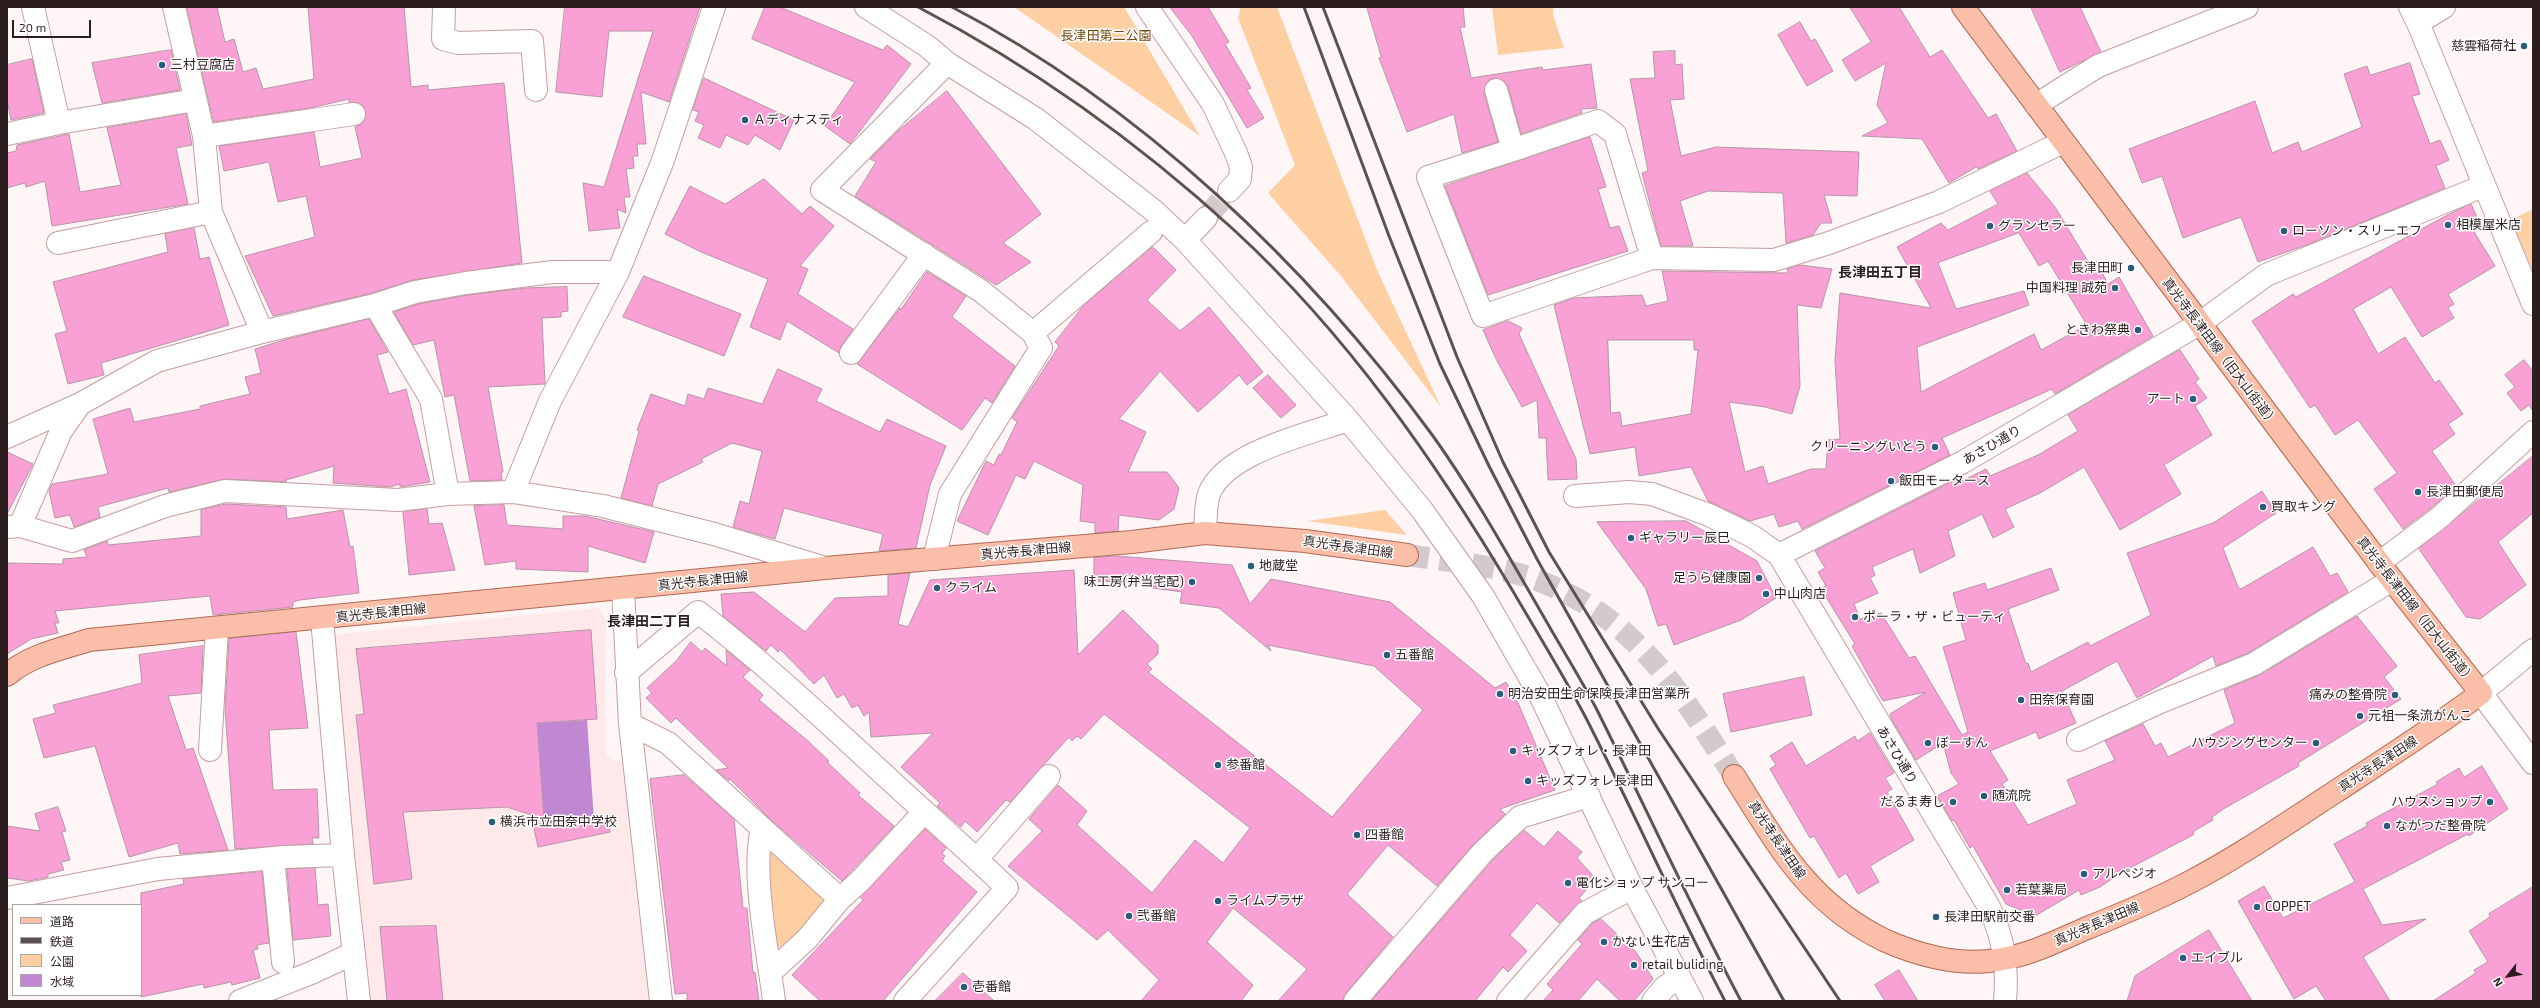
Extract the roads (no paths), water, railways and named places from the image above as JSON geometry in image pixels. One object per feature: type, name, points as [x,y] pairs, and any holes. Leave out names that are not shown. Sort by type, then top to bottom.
[{"type":"main road","name":"真光寺長津田線（旧大山街道）","points":[[1963,7],[2379,563],[2481,693]]},
{"type":"main road","name":"真光寺長津田線","points":[[7,675],[19,665],[40,656],[89,640],[322,619],[825,568],[1132,542],[1205,533],[1305,541],[1407,555]]},
{"type":"main road","name":"真光寺長津田線","points":[[1734,776],[1778,847],[1804,881],[1832,907],[1856,924],[1885,940],[1931,956],[1978,962],[2006,958],[2037,949],[2137,908],[2214,869],[2434,728],[2481,693]]},
{"type":"street","points":[[32,7],[58,123]]},
{"type":"street","points":[[174,7],[204,136],[212,212],[262,332]]},
{"type":"street","points":[[444,7],[443,39],[458,43],[532,41],[536,90]]},
{"type":"street","points":[[513,492],[550,401],[618,272],[662,163],[714,7]]},
{"type":"street","points":[[866,7],[927,46],[947,63],[1036,119],[1089,157],[1153,210],[1185,240],[1348,420],[1422,510],[1483,596],[1540,695],[1632,888],[1692,1001]]},
{"type":"street","points":[[1147,7],[1213,104],[1236,153],[1241,167],[1240,179],[1229,191]]},
{"type":"street","points":[[2036,105],[2098,66],[2247,7]]},
{"type":"street","points":[[2444,7],[2414,15],[2483,186],[2533,304]]},
{"type":"street","points":[[934,559],[950,494],[1041,348],[1033,333],[981,291],[822,190],[947,63]]},
{"type":"street","points":[[1496,90],[1513,150]]},
{"type":"street","points":[[7,134],[58,123],[195,100]]},
{"type":"street","points":[[204,136],[354,114]]},
{"type":"street","points":[[1652,258],[1615,134],[1598,121],[1428,177],[1483,316],[1652,258],[1774,260],[1829,244],[1939,202],[2063,142]]},
{"type":"street","name":"あさひ通り","points":[[1779,555],[1963,462],[2199,324],[2266,275],[2483,186]]},
{"type":"street","points":[[58,242],[212,212]]},
{"type":"street","points":[[1185,240],[1206,218]]},
{"type":"street","points":[[1033,333],[1151,232]]},
{"type":"street","points":[[851,353],[924,254]]},
{"type":"street","points":[[7,437],[80,404],[157,361],[262,332],[375,305],[415,292],[466,283],[552,272],[618,272]]},
{"type":"street","points":[[375,305],[431,398],[441,446],[448,494]]},
{"type":"street","points":[[80,404],[62,431],[14,527],[72,541],[165,506],[224,491],[398,500],[448,494],[513,492],[610,508],[714,534],[825,568]]},
{"type":"street","points":[[1205,533],[1209,494],[1222,473],[1244,458],[1348,420]]},
{"type":"street","points":[[2379,563],[2439,518],[2533,432]]},
{"type":"street","name":"あさひ通り","points":[[1574,496],[1629,492],[1652,494],[1709,515],[1746,533],[1779,555],[1988,908],[2003,943],[2006,958],[2005,1001]]},
{"type":"street","points":[[2078,740],[2160,702],[2254,664],[2392,580]]},
{"type":"street","points":[[622,589],[630,724],[661,1001]]},
{"type":"street","points":[[626,673],[698,612],[750,651],[1007,888],[905,1001]]},
{"type":"street","points":[[322,619],[343,855],[359,1001]]},
{"type":"street","points":[[210,750],[217,628]]},
{"type":"street","points":[[2533,650],[2481,693],[2533,764]]},
{"type":"street","points":[[630,724],[668,743],[840,898]]},
{"type":"street","points":[[977,859],[1049,776]]},
{"type":"street","points":[[1355,1001],[1482,853],[1520,817],[1589,796]]},
{"type":"street","points":[[771,972],[807,939],[840,898],[861,880],[924,812]]},
{"type":"street","points":[[762,828],[758,847],[759,870],[774,1001]]},
{"type":"street","points":[[7,898],[158,869],[273,858],[343,855]]},
{"type":"street","points":[[273,858],[282,962]]},
{"type":"street","points":[[1508,1001],[1585,913],[1632,888]]},
{"type":"street","points":[[240,1001],[311,973],[354,953]]},
{"type":"street","points":[[1653,1001],[1665,987],[1679,977]]},
{"type":"water","points":[[587,720],[594,820],[544,823],[537,723]]},
{"type":"tunnel","points":[[1206,218],[1229,191]]},
{"type":"tunnel","points":[[1407,555],[1473,564],[1522,575],[1572,596],[1602,615],[1629,636],[1652,660],[1694,715],[1734,776]]},
{"type":"railway","points":[[918,7],[961,30],[1043,81],[1083,108],[1160,166],[1234,230],[1275,270],[1352,356],[1421,448],[1453,496],[1514,593],[1560,671],[1604,753],[1689,931],[1725,1001]]},
{"type":"railway","points":[[952,7],[1022,47],[1089,91],[1154,141],[1216,194],[1275,251],[1332,311],[1384,372],[1433,436],[1463,481],[1505,549],[1585,687],[1741,1001]]},
{"type":"railway","points":[[1304,7],[1389,236],[1440,364],[1489,466],[1537,559],[1784,1001]]},
{"type":"railway","points":[[1323,7],[1457,357],[1503,462],[1549,552],[1659,730],[1840,1001]]},
{"type":"place","name":"慈雲稲荷社","points":[[2524,46]]},
{"type":"place","name":"三村豆腐店","points":[[162,65]]},
{"type":"place","name":"Ａディナスティ","points":[[745,120]]},
{"type":"place","name":"相模屋米店","points":[[2448,225]]},
{"type":"place","name":"グランセラー","points":[[1990,226]]},
{"type":"place","name":"ローソン・スリーエフ","points":[[2284,231]]},
{"type":"place","name":"長津田町","points":[[2131,268]]},
{"type":"place","name":"中国料理 誠苑","points":[[2115,288]]},
{"type":"place","name":"ときわ祭典","points":[[2138,330]]},
{"type":"place","name":"アート","points":[[2193,399]]},
{"type":"place","name":"クリーニングいとう","points":[[1935,447]]},
{"type":"place","name":"飯田モータース","points":[[1891,481]]},
{"type":"place","name":"長津田郵便局","points":[[2418,492]]},
{"type":"place","name":"買取キング","points":[[2263,507]]},
{"type":"place","name":"ギャラリー辰巳","points":[[1631,538]]},
{"type":"place","name":"地蔵堂","points":[[1251,566]]},
{"type":"place","name":"足うら健康園","points":[[1759,578]]},
{"type":"place","name":"味工房(弁当宅配)","points":[[1192,582]]},
{"type":"place","name":"クライム","points":[[937,588]]},
{"type":"place","name":"中山肉店","points":[[1766,594]]},
{"type":"place","name":"ポーラ・ザ・ビューティ","points":[[1855,617]]},
{"type":"place","name":"五番館","points":[[1387,655]]},
{"type":"place","name":"明治安田生命保険長津田営業所","points":[[1500,694]]},
{"type":"place","name":"痛みの整骨院","points":[[2395,695]]},
{"type":"place","name":"田奈保育園","points":[[2021,700]]},
{"type":"place","name":"元祖一条流がんこ","points":[[2360,716]]},
{"type":"place","name":"ぼーすん","points":[[1928,743]]},
{"type":"place","name":"ハウジングセンター","points":[[2316,743]]},
{"type":"place","name":"キッズフォレ・長津田","points":[[1513,751]]},
{"type":"place","name":"参番館","points":[[1218,765]]},
{"type":"place","name":"キッズフォレ長津田","points":[[1528,781]]},
{"type":"place","name":"随流院","points":[[1984,796]]},
{"type":"place","name":"だるま寿し","points":[[1953,802]]},
{"type":"place","name":"ハウスショップ","points":[[2490,802]]},
{"type":"place","name":"横浜市立田奈中学校","points":[[492,822]]},
{"type":"place","name":"ながつだ整骨院","points":[[2387,826]]},
{"type":"place","name":"四番館","points":[[1357,835]]},
{"type":"place","name":"アルペジオ","points":[[2084,874]]},
{"type":"place","name":"電化ショップ サンコー","points":[[1568,883]]},
{"type":"place","name":"若葉薬局","points":[[2007,890]]},
{"type":"place","name":"ライムプラザ","points":[[1218,901]]},
{"type":"place","name":"COPPET","points":[[2257,907]]},
{"type":"place","name":"弐番館","points":[[1129,916]]},
{"type":"place","name":"長津田駅前交番","points":[[1936,917]]},
{"type":"place","name":"かない生花店","points":[[1604,942]]},
{"type":"place","name":"エイブル","points":[[2183,958]]},
{"type":"place","name":"retail buliding","points":[[1634,965]]},
{"type":"place","name":"壱番館","points":[[964,987]]},
{"type":"district","name":"長津田五丁目","points":[[1880,272]]},
{"type":"district","name":"長津田二丁目","points":[[649,621]]},
{"type":"park label","name":"長津田第二公園","points":[[1106,36]]}]
